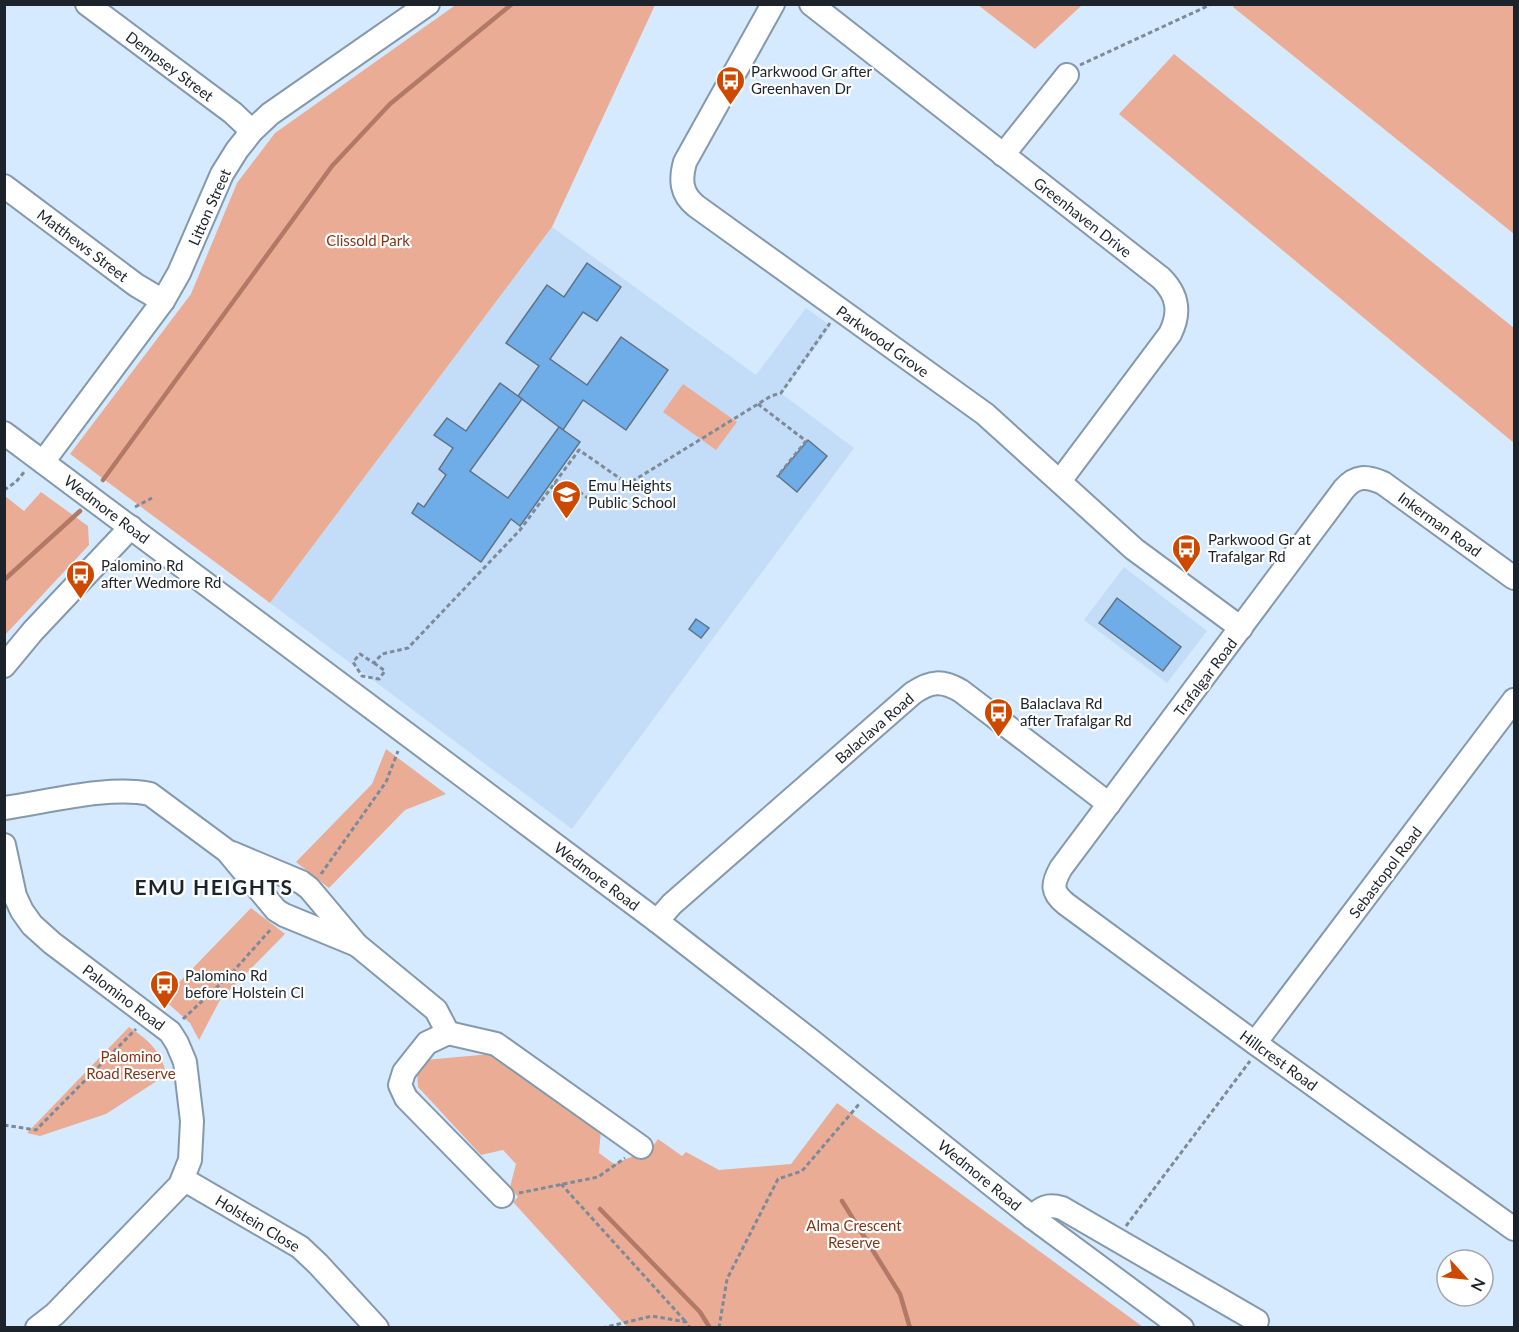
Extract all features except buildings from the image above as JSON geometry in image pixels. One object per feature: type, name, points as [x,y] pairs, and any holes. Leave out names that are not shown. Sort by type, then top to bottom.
[{"type":"street","name":"Dempsey Street","points":[[87,4],[233,113],[252,130]]},
{"type":"street","name":"Parkwood Grove","points":[[773,4],[685,162],[682,172],[685,195],[696,206],[985,414],[1134,549],[1241,628]]},
{"type":"street","name":"Greenhaven Drive","points":[[811,4],[1161,278],[1174,295],[1177,304],[1175,324],[1170,334],[1060,480]]},
{"type":"street","name":"Litton Street","points":[[36,464],[163,301],[179,273],[222,174],[252,130],[270,114],[421,7]]},
{"type":"street","points":[[1003,154],[1067,75]]},
{"type":"street","name":"Matthews Street","points":[[4,186],[136,285],[163,301]]},
{"type":"street","name":"Wedmore Road","points":[[4,433],[36,464],[131,527],[657,921],[1032,1217],[1182,1328]]},
{"type":"street","name":"Inkerman Road","points":[[1362,477],[1383,483],[1515,578]]},
{"type":"street","name":"Trafalgar Road","points":[[1054,884],[1060,868],[1344,489],[1353,480],[1362,477]]},
{"type":"street","points":[[4,666],[33,631],[131,527]]},
{"type":"street","name":"Balaclava Road","points":[[657,921],[672,904],[913,693],[934,682],[946,683],[961,691],[1109,804]]},
{"type":"street","name":"Sebastopol Road","points":[[1258,1045],[1515,700]]},
{"type":"street","points":[[4,808],[117,791],[150,794],[227,851],[276,910],[357,945]]},
{"type":"street","name":"Palomino Road","points":[[4,845],[15,896],[32,925],[52,943],[170,1032],[183,1055],[187,1070],[193,1137],[190,1160],[183,1179],[171,1196],[51,1318],[38,1328]]},
{"type":"street","points":[[227,851],[302,882],[357,945],[436,1010],[448,1033]]},
{"type":"street","name":"Hillcrest Road","points":[[1054,884],[1055,894],[1060,899],[1258,1045],[1515,1229]]},
{"type":"street","points":[[502,1196],[406,1098],[400,1085],[404,1072],[427,1043],[448,1033],[496,1044],[641,1147]]},
{"type":"street","name":"Holstein Close","points":[[183,1179],[300,1247],[377,1328]]},
{"type":"street","points":[[1032,1217],[1043,1207],[1055,1206],[1257,1321]]},
{"type":"path","points":[[1067,75],[1084,62],[1212,4]]},
{"type":"path","points":[[374,663],[382,654],[408,648],[520,530],[579,450],[628,484],[758,404],[781,393],[829,325]]},
{"type":"path","points":[[758,404],[806,441],[777,477]]},
{"type":"path","points":[[4,490],[36,464]]},
{"type":"path","points":[[554,484],[562,484],[565,481],[589,499]]},
{"type":"path","points":[[360,654],[374,663],[385,671],[379,679],[362,676],[353,662],[360,654]]},
{"type":"path","points":[[4,1125],[36,1130],[150,1015]]},
{"type":"path","points":[[1116,1239],[1258,1045]]},
{"type":"path","points":[[719,1328],[727,1279],[778,1179],[802,1171],[860,1103]]},
{"type":"path","points":[[502,1196],[598,1177],[641,1147]]},
{"type":"path","points":[[561,1184],[690,1328]]},
{"type":"path","points":[[602,1328],[652,1316],[686,1322]]},
{"type":"shaded area","name":"Emu Heights Public School","points":[[552,227],[756,375],[806,308],[831,326],[782,394],[854,448],[572,829],[270,603]]},
{"type":"shaded area","points":[[1124,567],[1207,631],[1167,683],[1084,620]]},
{"type":"green space","name":"Clissold Park","points":[[457,4],[655,5],[552,227],[270,603],[70,454],[191,294],[237,183],[275,133]]},
{"type":"green space","points":[[1236,4],[1514,5],[1514,234],[1233,7]]},
{"type":"green space","points":[[978,5],[1082,5],[1035,49]]},
{"type":"green space","points":[[1174,54],[1514,328],[1514,443],[1119,114]]},
{"type":"green space","points":[[683,384],[737,422],[716,450],[663,412]]},
{"type":"green space","points":[[41,492],[88,526],[89,545],[5,635],[5,496],[24,511]]},
{"type":"green space","points":[[386,749],[446,794],[405,810],[329,888],[296,862],[372,784]]},
{"type":"green space","points":[[251,908],[285,934],[220,1000],[199,1040],[190,1023],[163,999]]},
{"type":"green space","name":"Palomino Road Reserve","points":[[129,1027],[158,1053],[166,1075],[106,1114],[40,1136],[27,1133]]},
{"type":"green space","name":"Alma Crescent Reserve","points":[[491,1054],[601,1130],[599,1153],[614,1164],[636,1155],[644,1159],[658,1139],[682,1156],[686,1152],[719,1170],[791,1164],[837,1103],[1143,1327],[627,1327],[513,1202],[518,1197],[510,1187],[516,1164],[503,1150],[481,1155],[418,1087],[417,1071],[425,1060]]},
{"type":"waterway","points":[[103,480],[332,166],[390,104],[512,4]]},
{"type":"waterway","points":[[4,580],[80,511]]},
{"type":"waterway","points":[[842,1201],[900,1294],[910,1328]]},
{"type":"waterway","points":[[600,1209],[700,1312],[710,1328]]},
{"type":"place","name":"Parkwood Gr after Greenhaven Dr","points":[[730,106]]},
{"type":"place","name":"Emu Heights Public School","points":[[567,520]]},
{"type":"place","name":"Parkwood Gr at Trafalgar Rd","points":[[1187,574]]},
{"type":"place","name":"Palomino Rd after Wedmore Rd","points":[[80,600]]},
{"type":"place","name":"Balaclava Rd after Trafalgar Rd","points":[[999,738]]},
{"type":"place","name":"Palomino Rd before Holstein Cl","points":[[164,1010]]},
{"type":"district","name":"EMU HEIGHTS","points":[[214,886]]}]
